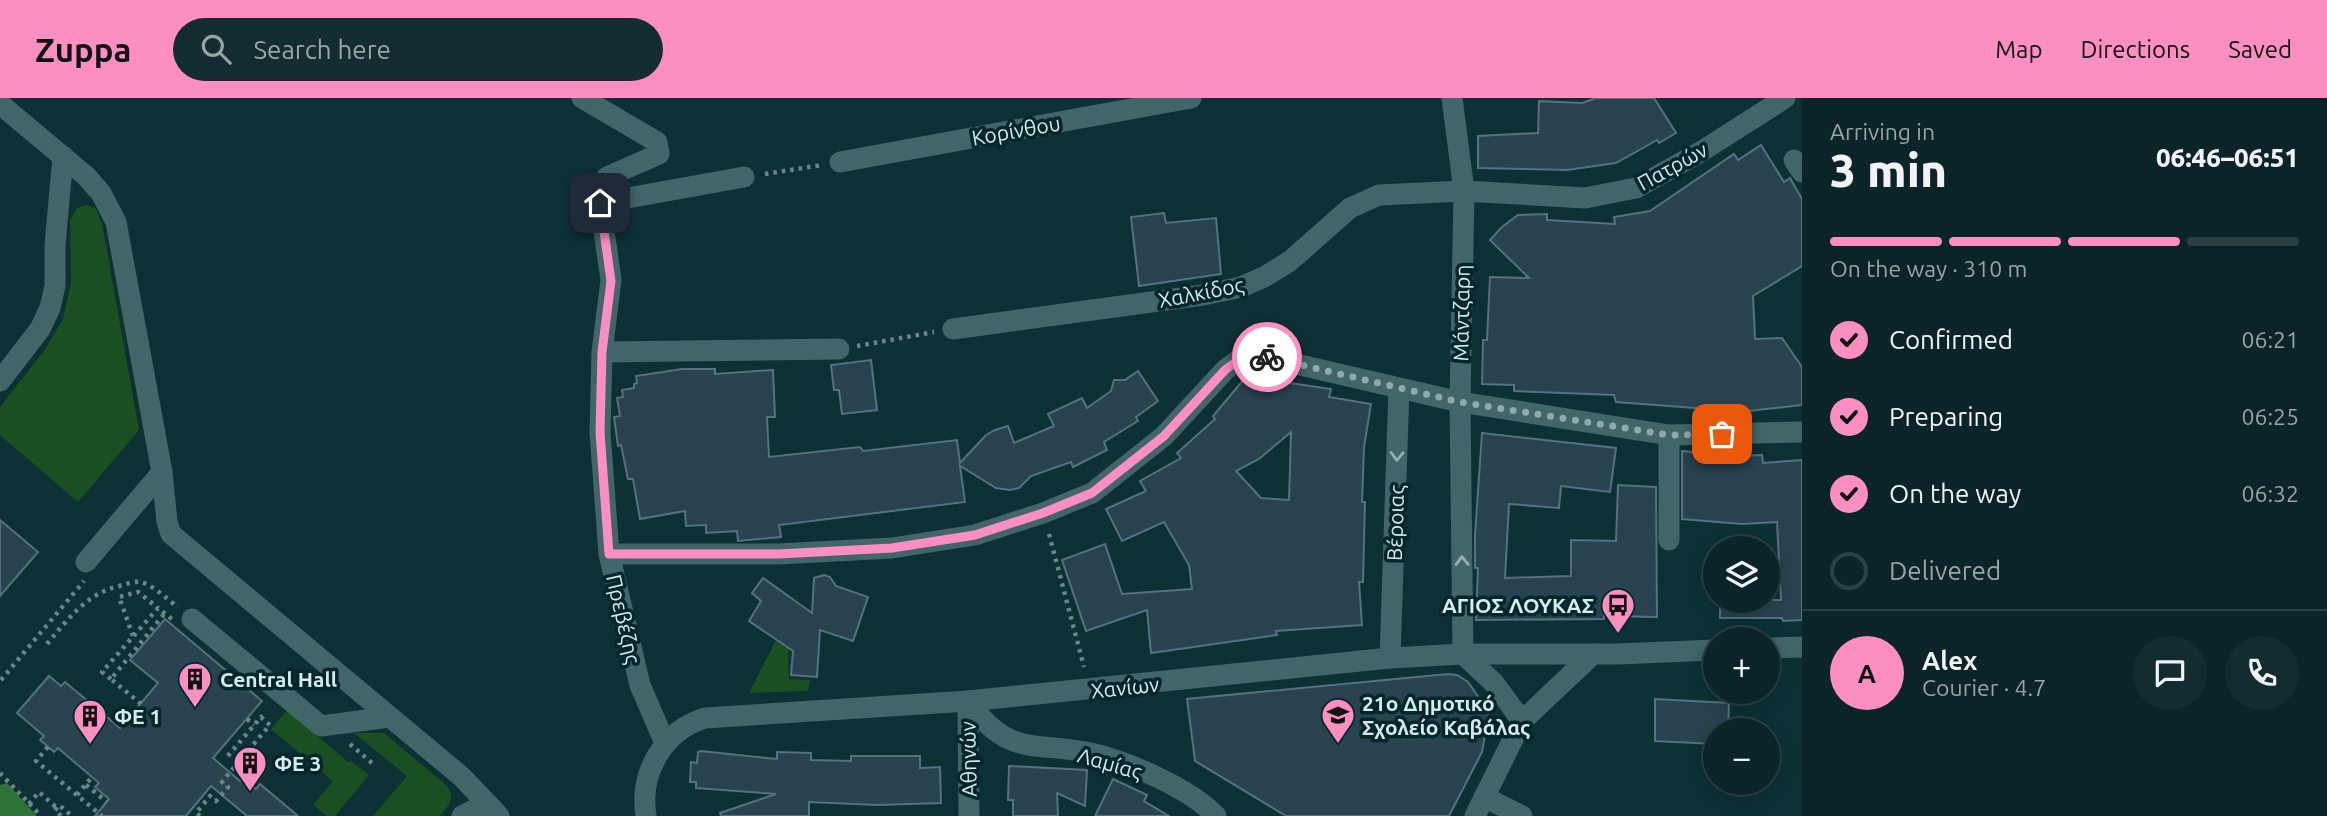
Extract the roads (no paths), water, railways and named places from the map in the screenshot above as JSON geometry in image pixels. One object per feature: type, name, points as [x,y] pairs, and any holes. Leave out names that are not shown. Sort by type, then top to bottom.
[{"type":"street","points":[[582,98],[657,142],[659,154],[607,177],[600,203],[744,177]]},
{"type":"street","name":"Κορίνθου","points":[[840,162],[1191,98]]},
{"type":"street","name":"Μάντζαρη","points":[[1452,98],[1464,191],[1460,402],[1463,654]]},
{"type":"street","name":"Πατρών","points":[[1464,191],[1585,198],[1636,188],[1702,151],[1760,104],[1784,98]]},
{"type":"street","points":[[0,104],[86,176],[101,193],[116,222],[171,534],[477,791],[495,812]]},
{"type":"street","points":[[0,381],[40,329],[50,308],[55,286],[55,245],[63,156]]},
{"type":"street","name":"Χαλκίδος","points":[[953,329],[1203,295],[1241,287],[1264,278],[1290,261],[1350,208],[1379,195],[1464,191]]},
{"type":"street","name":"Πρεβέζης","points":[[600,203],[611,281],[602,352],[600,432],[609,554],[640,685],[665,743]]},
{"type":"street","points":[[602,352],[839,349]]},
{"type":"street","points":[[609,554],[779,554],[892,548],[975,535],[1043,513],[1092,493],[1164,436],[1225,370],[1241,358],[1266,357],[1460,402],[1669,435],[1802,432]]},
{"type":"street","name":"Βέροιας","points":[[1390,657],[1399,388]]},
{"type":"street","points":[[1669,435],[1669,540]]},
{"type":"street","points":[[87,569],[162,472]]},
{"type":"street","points":[[192,619],[321,726],[389,717]]},
{"type":"street","points":[[1780,648],[1802,647]]},
{"type":"street","name":"Χανίων","points":[[665,743],[688,723],[705,718],[968,701],[1390,657],[1703,650]]},
{"type":"street","points":[[1463,654],[1494,683],[1522,721]]},
{"type":"street","points":[[1522,816],[1480,807],[1522,721],[1593,654]]},
{"type":"street","name":"Αθηνών","points":[[968,701],[969,816]]},
{"type":"street","name":"Λαμίας","points":[[968,701],[981,719],[1007,739],[1022,745],[1090,753],[1126,765],[1160,779],[1211,810],[1216,816]]},
{"type":"street","points":[[646,816],[643,801],[646,778],[665,743]]},
{"type":"street","points":[[462,816],[479,807],[495,812]]},
{"type":"place","name":"ΑΓΙΟΣ ΛΟΥΚΑΣ","points":[[1618,635]]},
{"type":"place","name":"Central Hall","points":[[195,709]]},
{"type":"place","name":"21ο Δημοτικό Σχολείο Καβάλας","points":[[1338,745]]},
{"type":"place","name":"ΦΕ 1","points":[[90,746]]},
{"type":"place","name":"ΦΕ 3","points":[[250,793]]}]
